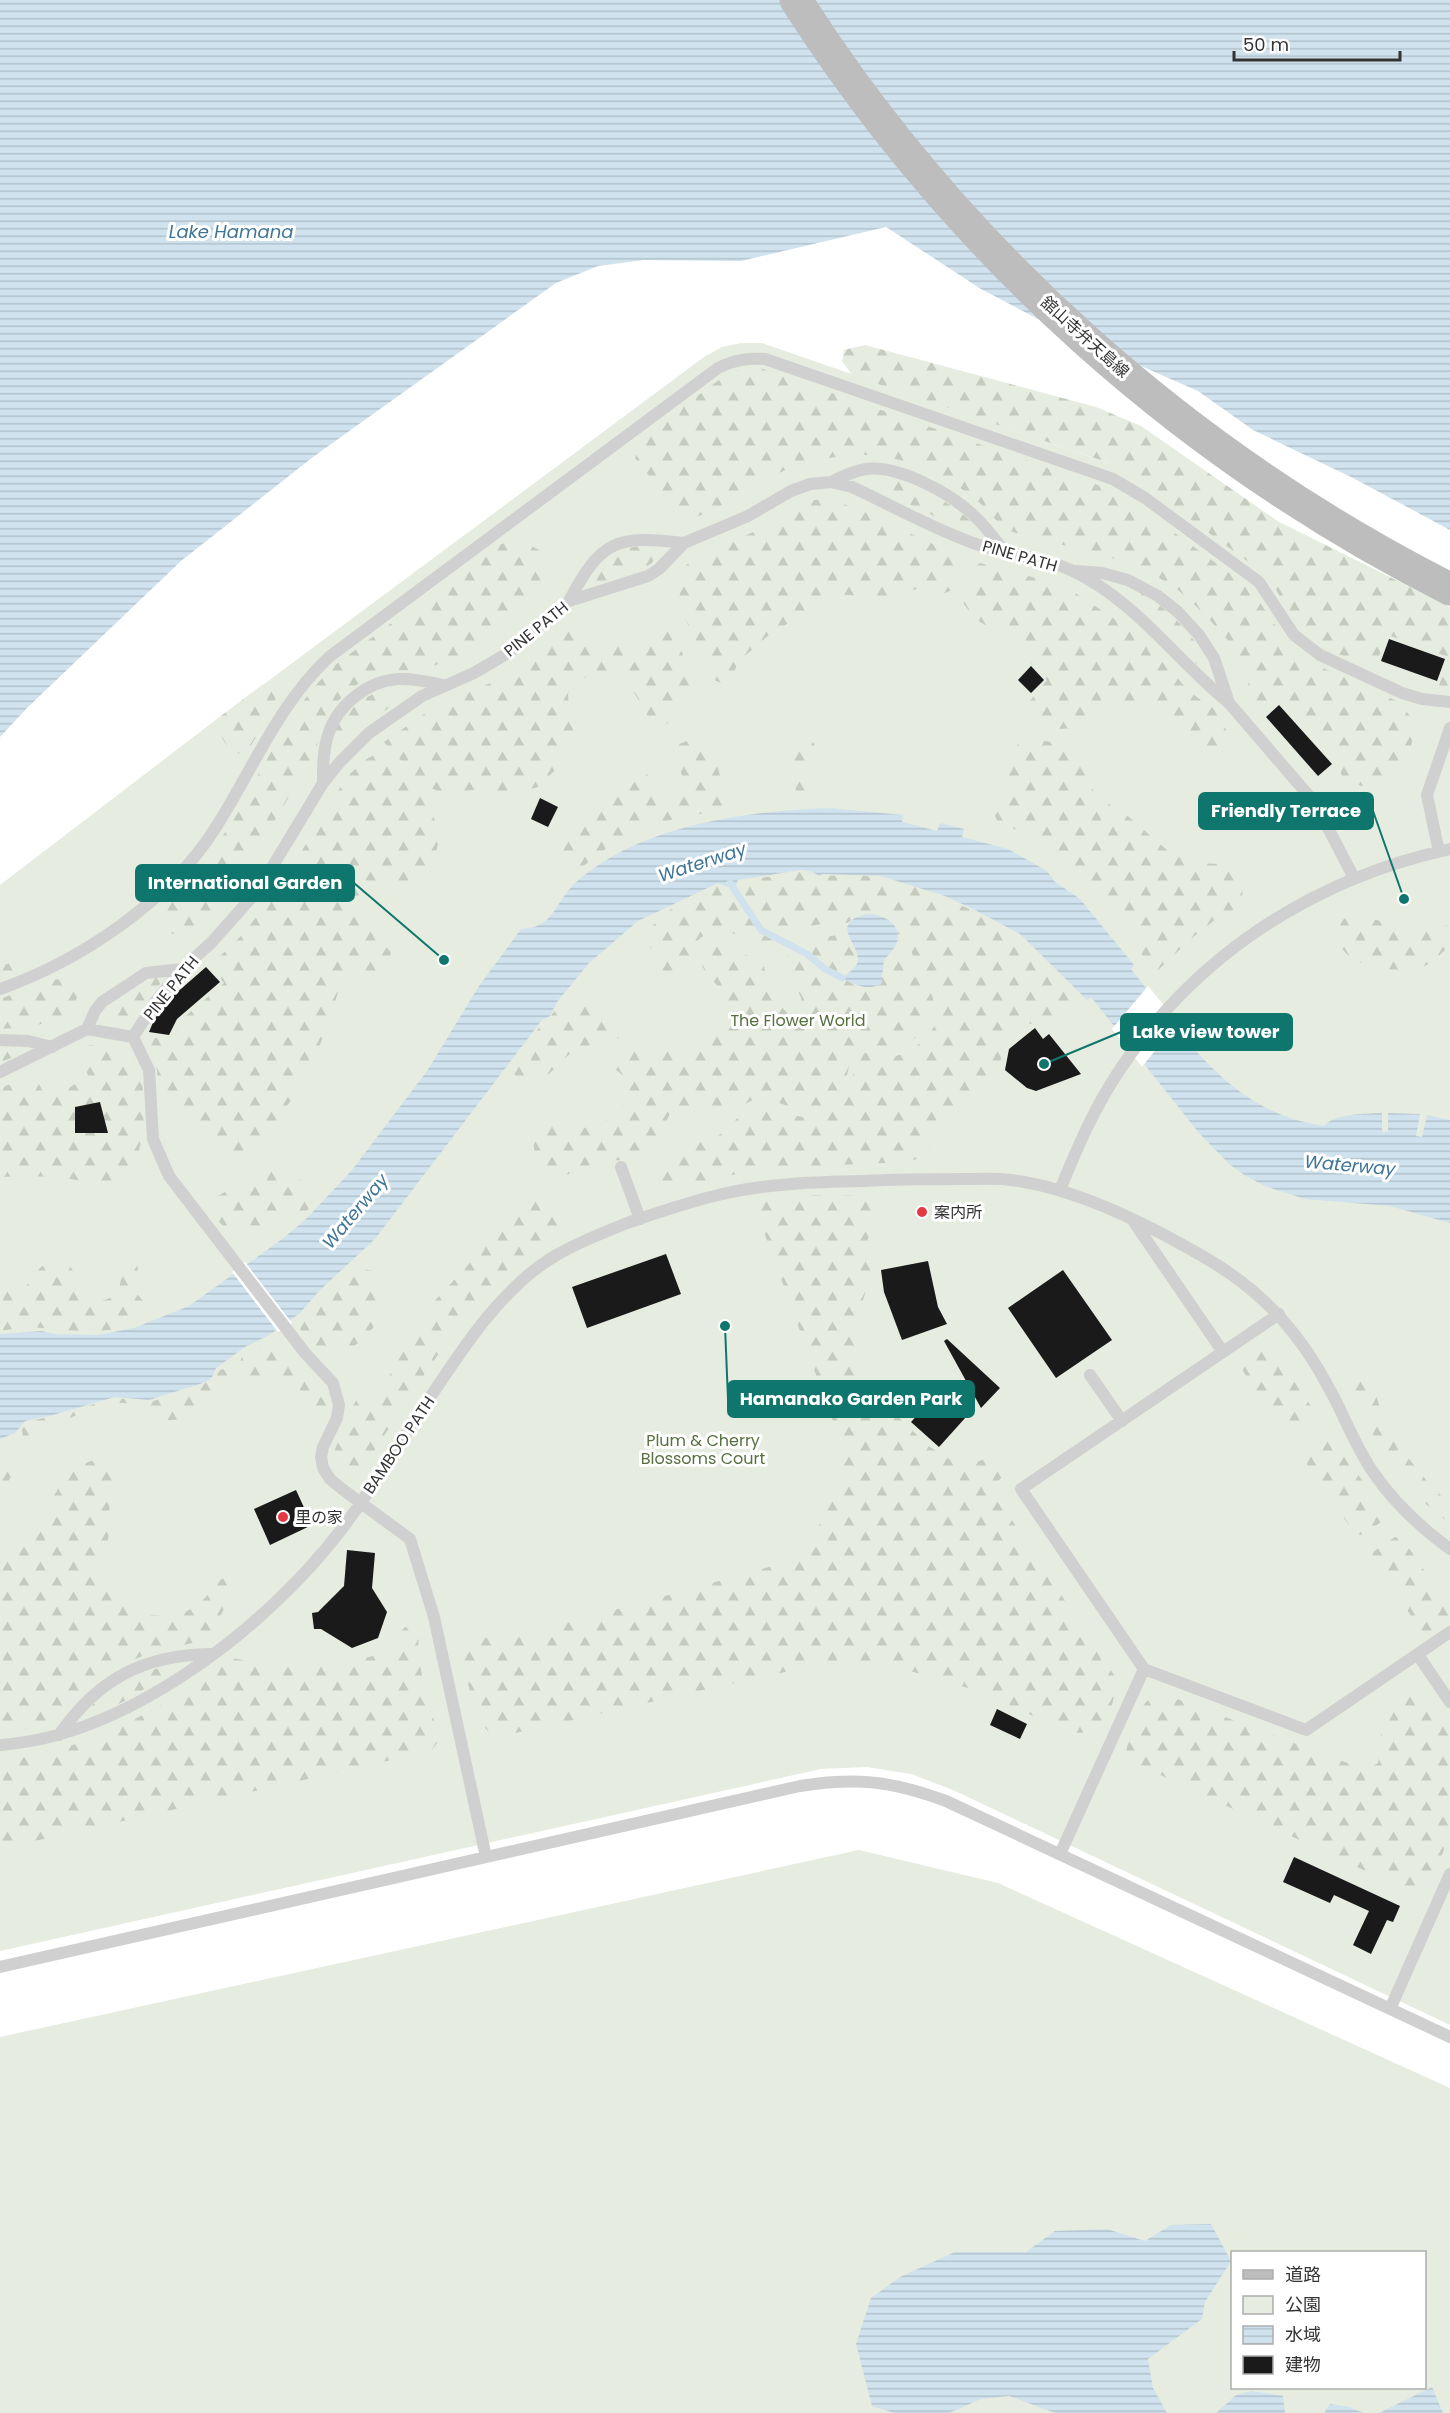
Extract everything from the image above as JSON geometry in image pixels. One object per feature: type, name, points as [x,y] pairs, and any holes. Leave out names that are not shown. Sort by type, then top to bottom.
[{"type":"main road","name":"舘山寺弁天島線","points":[[796,0],[888,130],[948,201],[1012,270],[1079,334],[1150,395],[1224,452],[1302,505],[1383,554],[1450,589]]},
{"type":"lane","points":[[0,989],[36,976],[103,939],[171,883],[188,865],[216,827],[282,711],[301,685],[329,657],[708,375],[732,361],[749,358],[765,359],[1113,479],[1145,498],[1259,582],[1294,635],[1320,656],[1402,693],[1422,699],[1450,702]]},
{"type":"lane","points":[[831,482],[867,469],[884,470],[919,482],[957,501],[973,514],[1004,552]]},
{"type":"lane","name":"PINE PATH","points":[[87,1029],[133,1037],[156,1001],[182,969],[211,943],[250,898],[268,874],[323,783],[339,763],[369,733],[396,712],[444,685],[474,673],[508,653],[569,601],[648,576],[659,569],[684,543],[748,516],[791,491],[810,484],[831,482],[861,491],[955,536],[1072,570],[1138,615],[1202,681],[1229,703]]},
{"type":"lane","points":[[569,601],[584,573],[606,548],[624,541],[639,539],[684,543]]},
{"type":"lane","points":[[1072,570],[1102,573],[1128,580],[1158,596],[1178,612],[1214,658],[1229,703],[1315,803],[1354,878]]},
{"type":"lane","points":[[323,783],[324,753],[329,731],[340,711],[356,695],[375,684],[397,679],[420,680],[444,685]]},
{"type":"lane","points":[[1060,1190],[1084,1133],[1120,1068],[1148,1030],[1179,995],[1239,943],[1290,909],[1373,870],[1445,850],[1427,795],[1450,728]]},
{"type":"lane","points":[[0,1072],[87,1029],[94,1011],[102,1002],[146,973],[182,969]]},
{"type":"lane","points":[[133,1037],[148,1070],[153,1139],[169,1176],[305,1353],[333,1383],[339,1405],[337,1418],[323,1446],[321,1457],[323,1468],[330,1479],[410,1539],[434,1617],[486,1857]]},
{"type":"lane","points":[[0,1040],[28,1041],[52,1047]]},
{"type":"lane","points":[[621,1167],[640,1219]]},
{"type":"lane","name":"BAMBOO PATH","points":[[0,1745],[59,1735],[85,1727],[119,1712],[154,1693],[211,1654],[254,1620],[285,1592],[340,1531],[444,1378],[493,1311],[520,1281],[553,1256],[591,1237],[675,1206],[731,1192],[812,1182],[923,1179],[1010,1180],[1060,1190],[1133,1221],[1212,1262],[1247,1284],[1279,1314],[1329,1387],[1356,1444],[1382,1485],[1409,1516],[1450,1549]]},
{"type":"lane","points":[[1133,1221],[1223,1352]]},
{"type":"lane","points":[[1279,1314],[1021,1489],[1144,1669],[1306,1730],[1450,1632]]},
{"type":"lane","points":[[1090,1375],[1122,1421]]},
{"type":"lane","points":[[59,1735],[75,1711],[98,1689],[125,1672],[155,1660],[186,1654],[211,1654]]},
{"type":"lane","points":[[1418,1655],[1450,1702]]},
{"type":"lane","points":[[1060,1854],[1144,1669]]},
{"type":"lane","points":[[0,1967],[800,1786],[837,1780],[874,1781],[911,1788],[946,1801],[1450,2037]]},
{"type":"lane","points":[[1390,2009],[1450,1874]]},
{"type":"green space","points":[[741,343],[762,343],[1279,522],[1450,607],[1450,2025],[953,1790],[911,1774],[867,1767],[821,1769],[0,1951],[0,885],[217,719],[704,357],[722,347]]},
{"type":"green space","points":[[865,345],[1096,407],[1141,426],[1279,522],[1450,607],[1450,687],[1439,686],[1448,657],[1388,635],[1379,656],[1367,662],[1349,659],[1325,647],[1301,628],[1266,575],[1151,490],[1109,463],[852,375],[842,361],[844,350]]},
{"type":"green space","points":[[749,368],[763,369],[1125,496],[1251,589],[1286,642],[1314,664],[1399,702],[1410,716],[1413,737],[1409,756],[1394,777],[1375,784],[1361,786],[1342,776],[1337,761],[1279,697],[1269,706],[1259,707],[1254,702],[1249,691],[1246,668],[1239,654],[1203,613],[1174,587],[1122,561],[1010,531],[960,488],[937,474],[912,464],[875,455],[833,457],[804,463],[781,472],[714,509],[688,519],[676,518],[662,492],[635,458],[646,434],[723,377]]},
{"type":"green space","points":[[883,476],[920,489],[943,501],[965,516],[974,525],[974,529],[971,532],[959,528],[870,485],[869,477]]},
{"type":"green space","points":[[830,499],[863,511],[960,557],[964,565],[955,589],[945,593],[921,588],[881,598],[835,594],[769,635],[740,660],[731,677],[723,684],[712,679],[679,604],[681,571],[694,557],[756,531],[797,506],[813,500]]},
{"type":"green space","points":[[516,541],[539,550],[545,584],[537,600],[495,636],[465,653],[421,671],[396,670],[372,676],[350,689],[333,706],[321,729],[315,753],[250,862],[196,927],[179,936],[167,932],[159,917],[159,906],[210,854],[288,724],[317,683],[335,665],[496,545]]},
{"type":"green space","points":[[639,546],[653,549],[657,554],[648,566],[631,574],[595,584],[589,580],[592,572],[602,560],[623,549]]},
{"type":"green space","points":[[980,563],[1065,586],[1128,628],[1191,693],[1222,714],[1227,735],[1222,746],[1212,752],[1195,745],[1166,710],[1151,702],[1117,702],[1086,727],[1059,729],[1042,726],[1035,722],[1025,707],[1047,680],[1007,637],[980,622],[962,601],[975,567]]},
{"type":"green space","points":[[1117,584],[1144,595],[1172,616],[1196,643],[1210,669],[1203,671],[1161,625],[1116,589]]},
{"type":"green space","points":[[666,618],[678,632],[689,685],[686,699],[677,716],[666,724],[651,722],[627,680],[611,671],[584,678],[568,693],[574,734],[559,766],[538,787],[515,793],[479,789],[459,792],[438,791],[423,785],[384,742],[430,710],[499,679],[518,666],[569,622],[594,644],[641,646]]},
{"type":"green space","points":[[262,685],[271,688],[276,695],[274,706],[246,754],[240,754],[225,743],[219,731],[217,719]]},
{"type":"green space","points":[[393,687],[402,692],[398,701],[363,727],[341,748],[334,750],[337,727],[343,717],[361,701]]},
{"type":"green space","points":[[692,739],[703,741],[713,752],[726,795],[725,803],[720,810],[670,820],[646,828],[616,841],[582,867],[567,861],[562,849],[566,839],[592,819],[604,799],[630,773],[638,770],[644,771],[663,793],[669,794],[677,790],[681,785],[682,776],[672,752],[677,745]]},
{"type":"green space","points":[[807,739],[812,741],[818,750],[808,766],[809,796],[800,801],[797,800],[796,794],[795,756],[797,745]]},
{"type":"green space","points":[[1029,739],[1075,745],[1081,753],[1093,790],[1104,801],[1129,817],[1168,851],[1194,863],[1220,864],[1233,871],[1243,885],[1241,907],[1221,915],[1192,938],[1154,974],[1129,929],[1087,879],[1054,852],[997,821],[993,810],[1006,790],[1001,774],[1002,766],[1014,747]]},
{"type":"green space","points":[[374,755],[384,757],[426,804],[434,817],[438,831],[438,846],[432,861],[416,878],[405,882],[382,882],[370,889],[363,906],[370,926],[391,952],[388,968],[375,975],[356,973],[341,982],[311,1066],[288,1104],[275,1122],[244,1153],[234,1158],[220,1156],[193,1119],[167,1106],[160,1097],[157,1070],[151,1054],[154,1039],[158,1037],[174,1039],[180,1021],[224,983],[213,969],[214,962],[243,934],[282,884],[337,792],[351,773]]},
{"type":"green space","points":[[800,872],[820,878],[857,875],[881,878],[915,887],[972,910],[1019,935],[1064,979],[1071,995],[1067,1007],[1058,1017],[1049,1022],[1029,1024],[1007,1041],[998,1071],[989,1083],[977,1086],[939,1129],[922,1157],[908,1162],[776,1170],[723,1177],[678,1187],[660,1186],[652,1176],[661,1159],[676,1150],[719,1135],[752,1108],[768,1106],[809,1118],[829,1113],[845,1100],[855,1068],[862,1055],[870,1052],[892,1056],[905,1053],[924,1039],[937,1020],[940,1002],[937,990],[917,965],[906,935],[898,934],[894,925],[870,915],[860,916],[847,923],[814,925],[795,931],[776,946],[768,949],[729,933],[715,932],[706,935],[696,944],[684,975],[676,981],[662,972],[666,955],[664,948],[657,945],[650,948],[645,945],[643,938],[659,919],[695,895],[718,885],[735,891],[740,881]]},
{"type":"green space","points":[[1356,913],[1379,921],[1402,925],[1426,927],[1450,925],[1450,947],[1432,962],[1414,969],[1379,968],[1367,965],[1350,957],[1337,943],[1338,932],[1343,920]]},
{"type":"green space","name":"The Flower World","points":[[836,935],[849,939],[858,957],[856,966],[843,978],[858,987],[881,984],[884,961],[891,955],[898,940],[901,941],[913,970],[930,992],[934,1002],[930,1018],[924,1028],[905,1045],[894,1050],[886,1050],[868,1045],[857,1051],[852,1058],[843,1088],[828,1106],[807,1112],[758,1099],[722,1116],[711,1115],[690,1106],[679,1107],[666,1121],[653,1149],[642,1157],[631,1160],[603,1161],[567,1174],[553,1172],[541,1163],[535,1151],[534,1140],[540,1126],[546,1121],[579,1128],[589,1127],[607,1120],[621,1107],[626,1099],[630,1081],[611,1066],[611,1058],[615,1054],[628,1049],[645,1047],[693,1050],[703,1047],[713,1039],[725,1020],[728,1007],[725,995],[702,966],[705,954],[710,949],[723,945],[758,960],[764,967],[769,984],[784,1010],[793,1015],[799,1013],[802,1001],[782,970],[784,961],[794,949],[810,941]]},
{"type":"green space","points":[[26,958],[33,961],[32,967],[0,979],[0,966]]},
{"type":"green space","points":[[163,978],[162,981],[131,1025],[125,1028],[109,1021],[104,1011],[107,1007],[148,979]]},
{"type":"green space","points":[[52,979],[68,983],[78,995],[73,1005],[65,1013],[56,1019],[34,1026],[0,1029],[0,999]]},
{"type":"green space","points":[[565,1002],[582,1004],[606,1013],[628,1026],[627,1034],[577,1050],[539,1081],[527,1082],[517,1077],[510,1070],[512,1063],[544,1021]]},
{"type":"green space","points":[[90,1045],[130,1052],[139,1070],[144,1100],[142,1134],[139,1151],[126,1177],[115,1184],[96,1185],[57,1177],[0,1177],[0,1088],[34,1075],[47,1099],[89,1077],[76,1052]]},
{"type":"green space","points":[[0,1047],[22,1047],[26,1051],[0,1063]]},
{"type":"green space","points":[[267,1164],[294,1175],[302,1182],[313,1196],[312,1204],[302,1214],[280,1219],[266,1228],[248,1225],[233,1231],[226,1229],[210,1212],[210,1205],[214,1198],[245,1181]]},
{"type":"green space","points":[[534,1194],[545,1195],[559,1203],[562,1213],[558,1227],[543,1244],[496,1282],[477,1304],[425,1374],[361,1471],[347,1476],[339,1470],[334,1457],[354,1403],[381,1387],[418,1329],[429,1307]]},
{"type":"green space","points":[[814,1195],[865,1196],[888,1201],[888,1209],[873,1223],[867,1242],[871,1275],[856,1322],[855,1345],[861,1361],[880,1393],[903,1422],[930,1447],[962,1467],[996,1456],[1001,1456],[1006,1463],[1007,1472],[997,1482],[994,1493],[1116,1678],[1112,1704],[1106,1718],[1093,1729],[1074,1733],[985,1695],[928,1675],[887,1667],[840,1665],[769,1675],[503,1736],[488,1731],[478,1721],[463,1665],[461,1645],[468,1634],[503,1641],[769,1567],[798,1549],[820,1524],[835,1494],[840,1461],[835,1427],[753,1202]]},
{"type":"green space","points":[[126,1257],[133,1257],[137,1263],[136,1293],[150,1308],[147,1317],[109,1330],[69,1331],[32,1327],[0,1331],[0,1290],[22,1289],[40,1268],[52,1259],[72,1269],[75,1289],[79,1296],[96,1301],[108,1299],[117,1292]]},
{"type":"green space","points":[[363,1269],[373,1271],[384,1296],[383,1309],[377,1322],[364,1338],[348,1349],[340,1352],[321,1350],[302,1333],[299,1325],[300,1317],[313,1299],[334,1283]]},
{"type":"green space","points":[[1260,1339],[1267,1341],[1317,1415],[1316,1422],[1294,1437],[1287,1435],[1236,1361],[1238,1354]]},
{"type":"green space","points":[[264,1344],[286,1354],[309,1370],[325,1391],[328,1402],[327,1413],[314,1415],[309,1412],[304,1407],[304,1400],[299,1389],[284,1378],[278,1377],[255,1382],[242,1378],[238,1370],[246,1350]]},
{"type":"green space","points":[[1358,1363],[1368,1369],[1382,1414],[1401,1448],[1387,1457],[1369,1427],[1359,1403],[1352,1379],[1352,1369]]},
{"type":"green space","points":[[223,1369],[230,1373],[233,1379],[233,1386],[229,1393],[207,1399],[184,1417],[173,1420],[157,1419],[135,1406],[122,1403],[103,1406],[77,1415],[42,1431],[25,1449],[0,1495],[0,1460],[20,1445],[23,1438],[22,1428],[26,1422],[115,1398],[133,1402],[150,1402],[199,1387],[213,1378],[217,1371]]},
{"type":"green space","points":[[1327,1438],[1334,1439],[1385,1514],[1384,1520],[1362,1535],[1355,1534],[1304,1460],[1305,1453]]},
{"type":"green space","points":[[1405,1454],[1432,1487],[1450,1504],[1450,1524],[1420,1499],[1391,1463]]},
{"type":"green space","points":[[100,1459],[109,1465],[115,1475],[110,1502],[108,1542],[97,1570],[104,1586],[113,1597],[124,1606],[138,1612],[166,1616],[198,1605],[226,1576],[234,1580],[237,1589],[235,1597],[225,1607],[212,1633],[201,1641],[152,1652],[121,1665],[93,1683],[58,1715],[46,1721],[0,1728],[0,1658],[3,1649],[0,1640],[0,1555],[28,1540],[57,1491],[74,1470]]},
{"type":"green space","points":[[1395,1537],[1402,1538],[1450,1608],[1450,1621],[1430,1634],[1423,1633],[1372,1559],[1373,1552]]},
{"type":"green space","points":[[405,1627],[413,1628],[419,1633],[421,1670],[437,1732],[437,1743],[431,1751],[0,1849],[0,1760],[64,1748],[94,1738],[151,1711],[232,1658],[258,1663],[333,1665],[391,1652]]},
{"type":"green space","points":[[171,1665],[177,1667],[116,1706],[92,1716],[82,1717],[100,1698],[122,1684],[146,1672]]},
{"type":"green space","points":[[1169,1696],[1366,1770],[1378,1763],[1381,1735],[1400,1701],[1414,1696],[1429,1701],[1442,1713],[1450,1727],[1449,1833],[1430,1878],[1420,1890],[1402,1888],[1135,1763],[1126,1755],[1130,1735],[1140,1712],[1149,1700]]},
{"type":"green space","points":[[859,1850],[998,1883],[1450,2088],[1450,2413],[0,2413],[0,2037]]},
{"type":"water","name":"Lake Hamana","points":[[0,0],[1450,0],[1450,530],[1353,478],[1253,430],[1198,391],[1061,331],[981,289],[886,227],[741,261],[644,260],[598,266],[556,283],[313,457],[181,561],[27,708],[0,737]]},
{"type":"water","name":"Waterway","points":[[829,808],[903,815],[902,822],[937,831],[940,823],[964,829],[962,837],[1008,849],[1047,871],[1054,881],[1080,899],[1134,965],[1131,969],[1192,1046],[1236,1089],[1262,1105],[1291,1118],[1324,1126],[1343,1116],[1382,1113],[1382,1132],[1388,1132],[1388,1113],[1420,1114],[1416,1136],[1422,1137],[1427,1115],[1450,1120],[1450,1223],[1390,1206],[1305,1199],[1265,1186],[1246,1176],[1229,1164],[1199,1133],[1091,997],[1087,1000],[1020,934],[945,896],[881,876],[822,874],[820,876],[810,871],[800,870],[738,880],[734,889],[718,883],[638,921],[589,963],[557,1002],[550,1016],[542,1020],[375,1239],[319,1291],[300,1313],[216,1368],[212,1377],[206,1382],[149,1400],[115,1397],[25,1421],[15,1433],[0,1439],[0,1334],[42,1331],[54,1334],[98,1335],[134,1328],[189,1306],[281,1240],[305,1220],[352,1170],[427,1071],[479,986],[521,929],[531,928],[545,922],[573,886],[590,871],[638,844],[691,826],[747,815]]},
{"type":"water","points":[[867,914],[890,921],[898,935],[896,945],[884,961],[881,984],[871,987],[857,985],[842,978],[858,963],[847,928],[855,918]]},
{"type":"water","points":[[1211,2224],[1231,2261],[1205,2302],[1202,2319],[1148,2359],[1153,2388],[1167,2413],[1055,2413],[1009,2396],[981,2399],[949,2413],[894,2413],[872,2406],[856,2344],[871,2298],[900,2277],[955,2252],[1026,2252],[1055,2231],[1107,2229],[1145,2241],[1171,2225]]},
{"type":"water","points":[[1432,2387],[1443,2413],[1379,2413]]},
{"type":"water","points":[[1252,2391],[1283,2396],[1285,2413],[1216,2413],[1236,2395]]},
{"type":"water","points":[[1330,2404],[1349,2407],[1364,2413],[1324,2413]]},
{"type":"pier","points":[[1148,986],[1178,1022],[1142,1067],[1112,1029]]},
{"type":"pier","points":[[245,1262],[292,1323],[278,1332],[232,1272]]},
{"type":"building","points":[[1389,639],[1445,659],[1437,681],[1381,661]]},
{"type":"building","points":[[1031,666],[1044,680],[1031,693],[1018,680]]},
{"type":"building","points":[[1279,705],[1332,764],[1318,776],[1266,717]]},
{"type":"building","points":[[540,798],[558,807],[548,827],[531,819]]},
{"type":"building","points":[[206,967],[220,982],[177,1019],[169,1035],[149,1032],[166,1002]]},
{"type":"building","points":[[1035,1028],[1043,1039],[1049,1034],[1081,1074],[1036,1091],[1027,1088],[1005,1070],[1009,1049]]},
{"type":"building","points":[[100,1102],[108,1133],[75,1133],[75,1107]]},
{"type":"building","points":[[666,1254],[681,1294],[587,1328],[572,1287]]},
{"type":"building","points":[[928,1261],[938,1307],[947,1324],[902,1340],[884,1292],[881,1270]]},
{"type":"building","points":[[1063,1270],[1112,1340],[1056,1378],[1008,1308]]},
{"type":"building","points":[[947,1339],[1000,1388],[981,1408],[944,1341]]},
{"type":"building","points":[[940,1390],[966,1417],[939,1447],[911,1422]]},
{"type":"building","name":"里の家","points":[[296,1490],[312,1525],[270,1545],[254,1509]]},
{"type":"building","points":[[347,1550],[375,1553],[372,1588],[387,1612],[378,1638],[352,1648],[321,1629],[314,1629],[312,1613],[318,1612],[344,1586]]},
{"type":"building","points":[[997,1709],[1027,1724],[1020,1739],[990,1725]]},
{"type":"building","points":[[1294,1857],[1400,1906],[1393,1922],[1387,1920],[1371,1954],[1353,1945],[1369,1911],[1334,1895],[1330,1903],[1283,1882]]},
{"type":"waterway","points":[[730,883],[761,930],[807,954],[825,969],[842,978]]},
{"type":"place","name":"Friendly Terrace","points":[[1404,899]]},
{"type":"place","name":"International Garden","points":[[444,960]]},
{"type":"place","name":"Lake view tower","points":[[1044,1064]]},
{"type":"place","name":"案内所","points":[[922,1212]]},
{"type":"place","name":"Hamanako Garden Park","points":[[725,1326]]},
{"type":"place","name":"里の家","points":[[283,1517]]},
{"type":"park label","name":"Plum & Cherry Blossoms Court","points":[[703,1449]]}]
